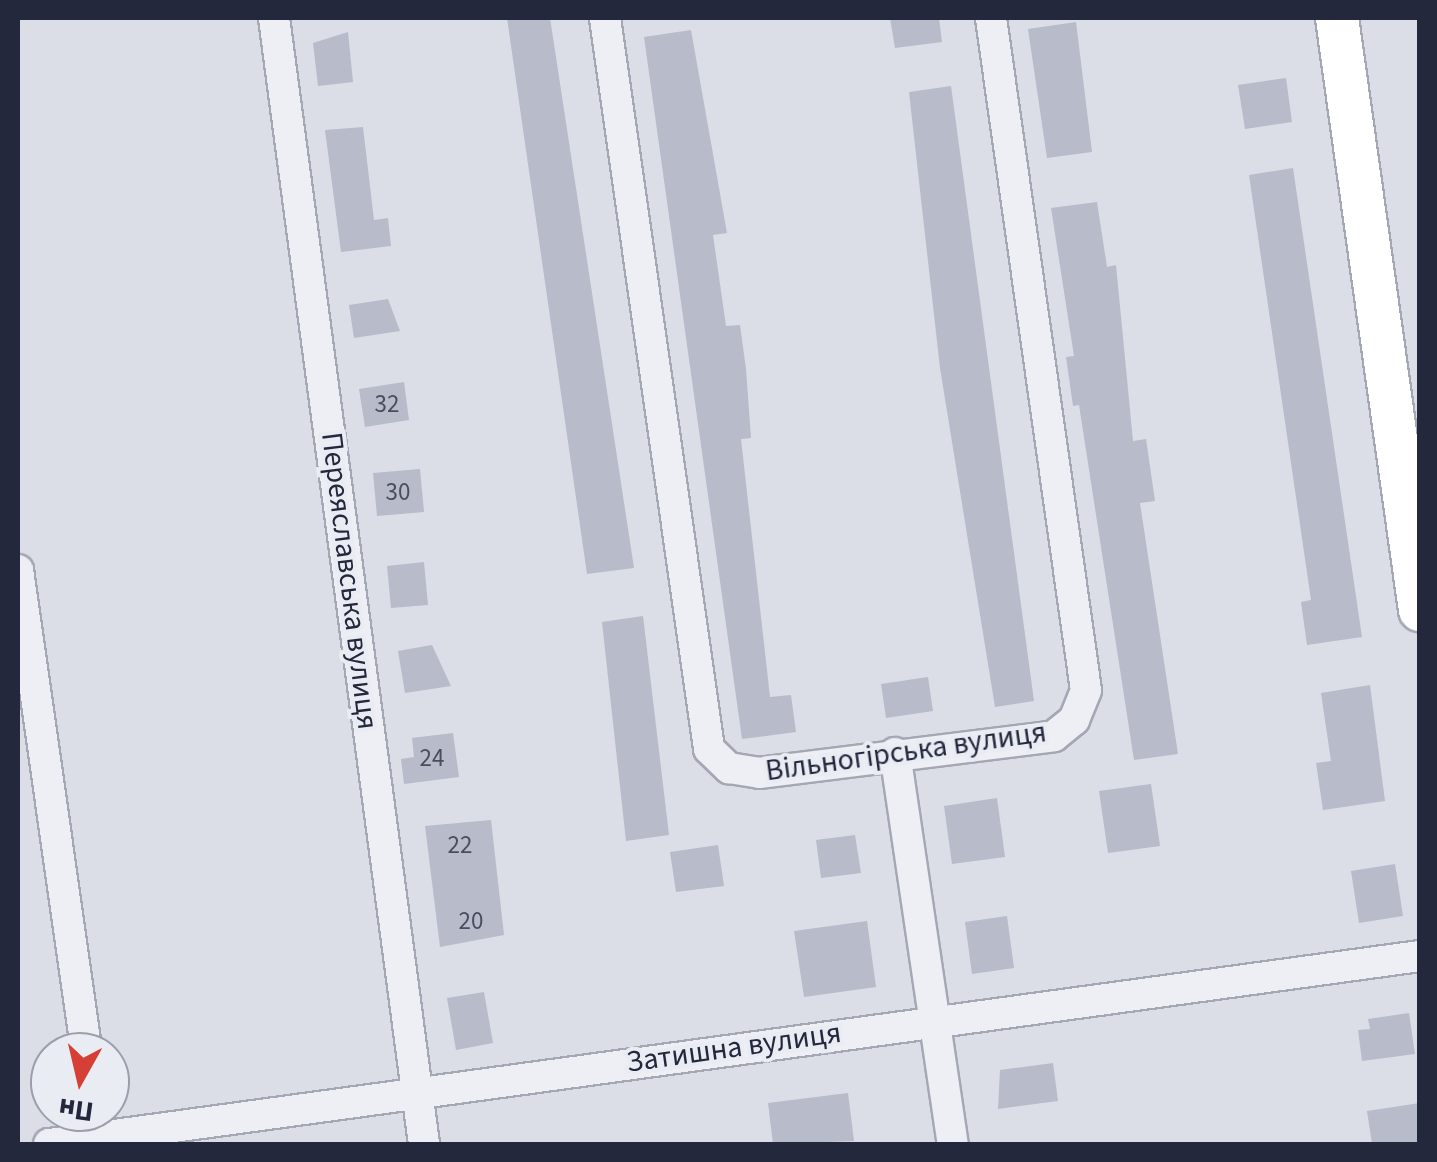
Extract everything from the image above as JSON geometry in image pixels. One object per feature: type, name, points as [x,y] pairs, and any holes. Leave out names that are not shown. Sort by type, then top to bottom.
[{"type":"street","name":"Переяславська вулиця","points":[[274,18],[424,1144]]},
{"type":"street","name":"Вільногірська вулиця","points":[[605,18],[709,748],[729,768],[759,773],[1054,736],[1074,720],[1086,690],[991,18]]},
{"type":"street","points":[[1338,18],[1420,610]]},
{"type":"street","points":[[18,570],[84,1032]]},
{"type":"street","points":[[895,753],[953,1144]]},
{"type":"street","name":"Затишна вулиця","points":[[130,1127],[1420,956]]},
{"type":"street","name":"Затишна вулиця","points":[[49,1144],[95,1132]]},
{"type":"building","points":[[507,18],[550,18],[634,568],[587,574]]},
{"type":"building","points":[[890,18],[939,18],[942,42],[895,48]]},
{"type":"building","points":[[1076,22],[1092,152],[1047,158],[1028,29]]},
{"type":"building","points":[[691,30],[727,233],[713,235],[726,326],[740,325],[746,369],[751,438],[741,439],[770,697],[791,695],[796,732],[742,739],[644,37]]},
{"type":"building","points":[[348,32],[353,82],[318,86],[313,43]]},
{"type":"building","points":[[1286,78],[1292,122],[1245,129],[1238,85]]},
{"type":"building","points":[[951,86],[1034,701],[995,707],[940,368],[909,92]]},
{"type":"building","points":[[363,127],[374,220],[388,218],[391,246],[341,252],[325,130]]},
{"type":"building","points":[[1293,168],[1362,637],[1307,645],[1301,602],[1311,600],[1249,175]]},
{"type":"building","points":[[1097,202],[1107,267],[1116,265],[1133,441],[1146,439],[1155,501],[1140,503],[1178,754],[1134,760],[1079,405],[1073,406],[1066,357],[1074,356],[1051,208]]},
{"type":"building","points":[[388,299],[400,331],[354,338],[349,305]]},
{"type":"building","points":[[404,382],[409,420],[365,427],[359,389]]},
{"type":"building","points":[[420,469],[424,512],[377,516],[373,473]]},
{"type":"building","points":[[424,562],[428,605],[391,608],[387,566]]},
{"type":"building","points":[[643,616],[669,835],[626,841],[602,622]]},
{"type":"building","points":[[432,645],[451,686],[405,693],[398,651]]},
{"type":"building","points":[[928,677],[933,711],[886,718],[881,684]]},
{"type":"building","points":[[1370,685],[1385,801],[1323,810],[1316,763],[1331,761],[1321,693]]},
{"type":"building","points":[[453,733],[459,777],[404,784],[401,759],[414,757],[412,738]]},
{"type":"building","points":[[1151,784],[1160,846],[1108,853],[1099,791]]},
{"type":"building","points":[[997,798],[1005,857],[952,864],[944,806]]},
{"type":"building","points":[[491,820],[504,935],[440,947],[425,826]]},
{"type":"building","points":[[855,835],[861,873],[821,878],[816,840]]},
{"type":"building","points":[[718,845],[724,886],[676,892],[670,852]]},
{"type":"building","points":[[1395,864],[1403,916],[1359,923],[1351,871]]},
{"type":"building","points":[[1007,916],[1014,968],[972,974],[965,922]]},
{"type":"building","points":[[867,921],[876,987],[804,997],[794,931]]},
{"type":"building","points":[[484,992],[493,1043],[456,1050],[447,998]]},
{"type":"building","points":[[1409,1013],[1415,1054],[1362,1061],[1358,1030],[1370,1029],[1368,1019]]},
{"type":"building","points":[[1053,1063],[1058,1101],[998,1109],[1000,1070]]},
{"type":"building","points":[[848,1093],[854,1141],[773,1144],[768,1103]]},
{"type":"building","points":[[1420,1103],[1420,1144],[1372,1144],[1367,1111]]}]
